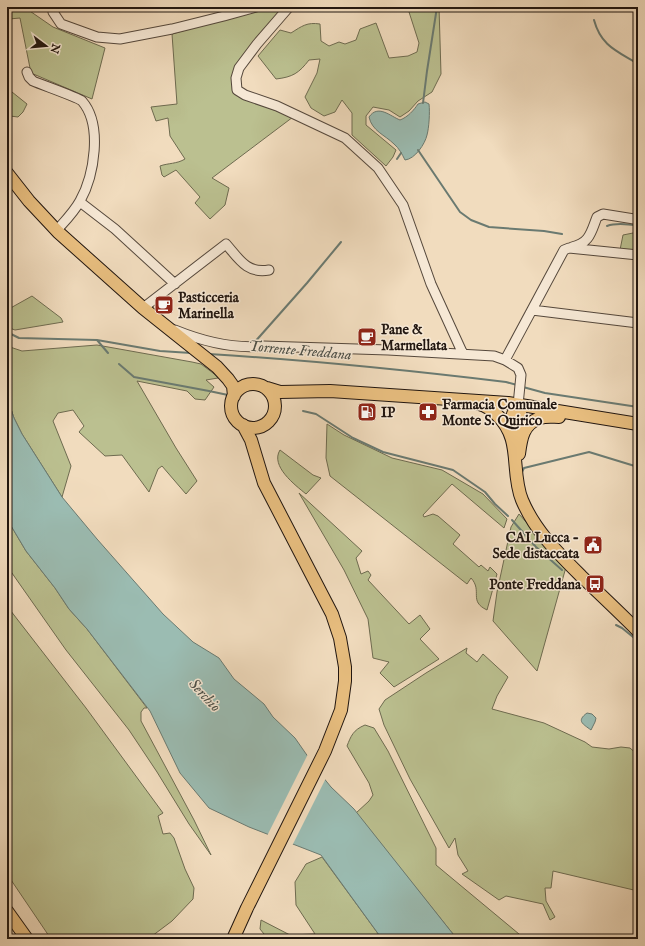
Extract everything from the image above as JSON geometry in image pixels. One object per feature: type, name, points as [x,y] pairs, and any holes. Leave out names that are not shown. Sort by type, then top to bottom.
[{"type":"main road","points":[[7,172],[29,201],[57,230],[143,308],[193,345],[231,382],[234,391],[232,412],[251,440],[264,483],[332,614],[340,638],[345,667],[345,681],[341,710],[330,739],[246,908],[233,939]]},
{"type":"main road","points":[[217,367],[252,384],[260,385],[280,392],[330,391],[464,400],[518,401],[594,417],[638,424]]},
{"type":"main road","points":[[234,396],[239,389],[252,384]]},
{"type":"main road","points":[[267,388],[273,396],[275,410]]},
{"type":"main road","points":[[257,458],[258,439],[264,425],[271,418],[275,410],[289,398],[304,392]]},
{"type":"main road","points":[[464,400],[487,406],[517,437]]},
{"type":"main road","points":[[518,401],[510,422],[517,437],[516,464],[518,489],[529,517],[544,538],[565,560],[638,631]]},
{"type":"main road","points":[[517,437],[534,421],[541,417],[594,417]]},
{"type":"main road","points":[[242,425],[254,428],[264,425]]},
{"type":"main road","points":[[7,911],[26,939]]},
{"type":"street","points":[[52,7],[61,24],[98,37],[120,39],[172,29],[256,7]]},
{"type":"street","points":[[289,7],[257,44],[239,68],[236,78],[237,90],[245,95],[277,106],[345,138],[378,168],[403,205],[432,284],[462,354]]},
{"type":"street","points":[[27,72],[33,81],[81,101],[92,121],[94,135],[93,169],[80,202],[57,230]]},
{"type":"street","points":[[80,202],[115,229],[175,284]]},
{"type":"street","points":[[505,360],[564,250],[581,244],[587,240],[598,216],[603,214],[634,219],[638,218]]},
{"type":"street","points":[[143,308],[226,244],[247,267],[257,271],[269,270]]},
{"type":"street","points":[[569,248],[638,256]]},
{"type":"street","points":[[532,310],[638,323]]},
{"type":"street","points":[[193,345],[208,342],[248,347],[270,346],[494,356],[505,360],[518,368],[520,375],[518,401]]},
{"type":"street","points":[[624,617],[638,624]]},
{"type":"green space","points":[[7,7],[24,7],[53,27],[105,48],[92,99],[31,73],[20,18],[7,20]]},
{"type":"green space","points":[[280,7],[281,11],[236,69],[242,98],[293,117],[212,178],[229,188],[225,205],[210,219],[195,203],[200,197],[176,170],[164,177],[160,166],[179,162],[185,159],[170,136],[168,118],[156,121],[151,107],[177,104],[172,34],[237,15]]},
{"type":"green space","points":[[412,7],[439,7],[441,74],[432,92],[418,101],[409,111],[400,117],[389,110],[373,107],[366,116],[366,125],[396,150],[386,166],[352,135],[352,113],[342,100],[335,112],[324,116],[311,108],[305,97],[317,73],[320,59],[309,60],[295,74],[276,79],[258,56],[280,30],[291,33],[305,25],[320,24],[321,41],[329,46],[339,42],[345,44],[356,40],[360,29],[376,23],[389,58],[408,56],[417,52],[419,43],[409,12]]},
{"type":"green space","points":[[7,88],[27,104],[23,112],[18,117],[10,116],[10,98],[7,96]]},
{"type":"green space","points":[[638,232],[638,251],[620,250],[623,235]]},
{"type":"green space","points":[[32,296],[61,318],[63,322],[15,330],[7,327],[7,310]]},
{"type":"green space","points":[[97,345],[201,364],[217,376],[218,378],[206,380],[214,387],[205,400],[195,399],[187,391],[137,381],[197,481],[186,494],[162,466],[158,469],[149,492],[122,455],[105,456],[79,432],[84,426],[73,410],[58,413],[53,421],[71,466],[62,497],[22,434],[14,418],[7,397],[7,346],[22,351]]},
{"type":"green space","points":[[327,424],[344,435],[392,458],[442,470],[483,494],[507,519],[504,528],[452,484],[423,515],[424,517],[433,514],[438,516],[460,535],[453,544],[479,567],[481,565],[488,571],[490,567],[497,574],[487,610],[481,607],[478,603],[476,587],[471,578],[467,584],[330,476],[326,458]]},
{"type":"green space","points":[[280,450],[313,475],[321,478],[306,494],[285,475],[281,469],[278,462]]},
{"type":"green space","points":[[299,493],[362,551],[356,558],[361,574],[368,571],[371,575],[368,580],[409,624],[420,615],[430,629],[420,639],[439,659],[394,687],[380,673],[389,662],[373,658],[368,619],[344,570]]},
{"type":"green space","points":[[519,514],[566,567],[537,671],[493,621],[497,592],[511,527]]},
{"type":"green space","points":[[7,519],[26,551],[55,588],[69,609],[87,629],[147,708],[144,708],[141,712],[141,721],[211,855],[189,824],[129,730],[66,650],[7,566]]},
{"type":"green space","points":[[7,606],[86,708],[163,813],[158,816],[163,834],[170,833],[174,838],[185,869],[194,888],[193,899],[172,921],[148,939],[51,939],[7,874]]},
{"type":"green space","points":[[467,648],[466,653],[477,662],[483,654],[508,677],[497,696],[492,709],[544,723],[585,742],[592,747],[609,749],[621,747],[630,748],[638,755],[638,891],[553,871],[551,888],[545,888],[546,901],[555,917],[550,920],[543,904],[506,896],[499,900],[462,874],[468,871],[458,855],[455,838],[449,848],[410,779],[384,725],[379,709],[385,700]]},
{"type":"green space","points":[[365,725],[374,728],[388,751],[436,848],[436,865],[525,939],[457,939],[356,813],[369,801],[373,795],[369,783],[347,746],[353,734]]},
{"type":"green space","points":[[322,857],[382,939],[268,939],[260,929],[261,920],[290,935],[315,934],[296,905],[295,882],[306,864]]},
{"type":"water","points":[[425,102],[429,104],[426,139],[416,154],[405,160],[396,146],[373,126],[369,117],[376,111],[380,111],[400,120],[415,109],[418,104]]},
{"type":"water","name":"Serchio","points":[[7,397],[14,418],[22,434],[62,497],[163,614],[193,642],[219,658],[234,679],[264,704],[273,717],[295,738],[318,771],[331,787],[354,809],[457,939],[382,939],[321,855],[249,827],[209,808],[180,773],[150,711],[87,629],[69,609],[55,588],[26,551],[7,519]]},
{"type":"water","points":[[587,713],[592,714],[596,718],[591,730],[583,724],[581,720]]},
{"type":"pier","points":[[308,754],[326,778],[292,846],[267,836]]},
{"type":"waterway","points":[[423,103],[437,7]]},
{"type":"waterway","points":[[594,20],[597,29],[605,42],[638,64]]},
{"type":"waterway","points":[[418,150],[460,212],[471,220],[489,227],[544,231],[562,234]]},
{"type":"waterway","points":[[397,159],[401,153]]},
{"type":"waterway","points":[[607,226],[619,224],[638,225]]},
{"type":"waterway","points":[[253,344],[341,242]]},
{"type":"waterway","name":"Torrente Freddana","points":[[7,332],[19,338],[97,340],[160,351],[191,353]]},
{"type":"waterway","points":[[97,340],[108,353]]},
{"type":"waterway","name":"Torrente Freddana","points":[[209,354],[395,369],[506,382],[517,385]]},
{"type":"waterway","points":[[119,364],[134,377],[228,395]]},
{"type":"waterway","name":"Torrente Freddana","points":[[523,387],[545,393],[638,407]]},
{"type":"waterway","points":[[303,411],[316,414],[353,438],[383,452],[453,470],[485,492],[508,516]]},
{"type":"waterway","points":[[521,474],[524,468],[589,452],[638,467]]},
{"type":"waterway","points":[[512,520],[536,547],[562,570]]},
{"type":"waterway","points":[[616,625],[638,641]]},
{"type":"place","name":"Pasticceria Marinella","points":[[164,305]]},
{"type":"place","name":"Pane & Marmellata","points":[[367,337]]},
{"type":"place","name":"IP","points":[[367,412]]},
{"type":"place","name":"Farmacia Comunale Monte S. Quirico","points":[[428,412]]},
{"type":"place","name":"CAI Lucca - Sede distaccata","points":[[593,545]]},
{"type":"place","name":"Ponte Freddana","points":[[595,584]]}]
